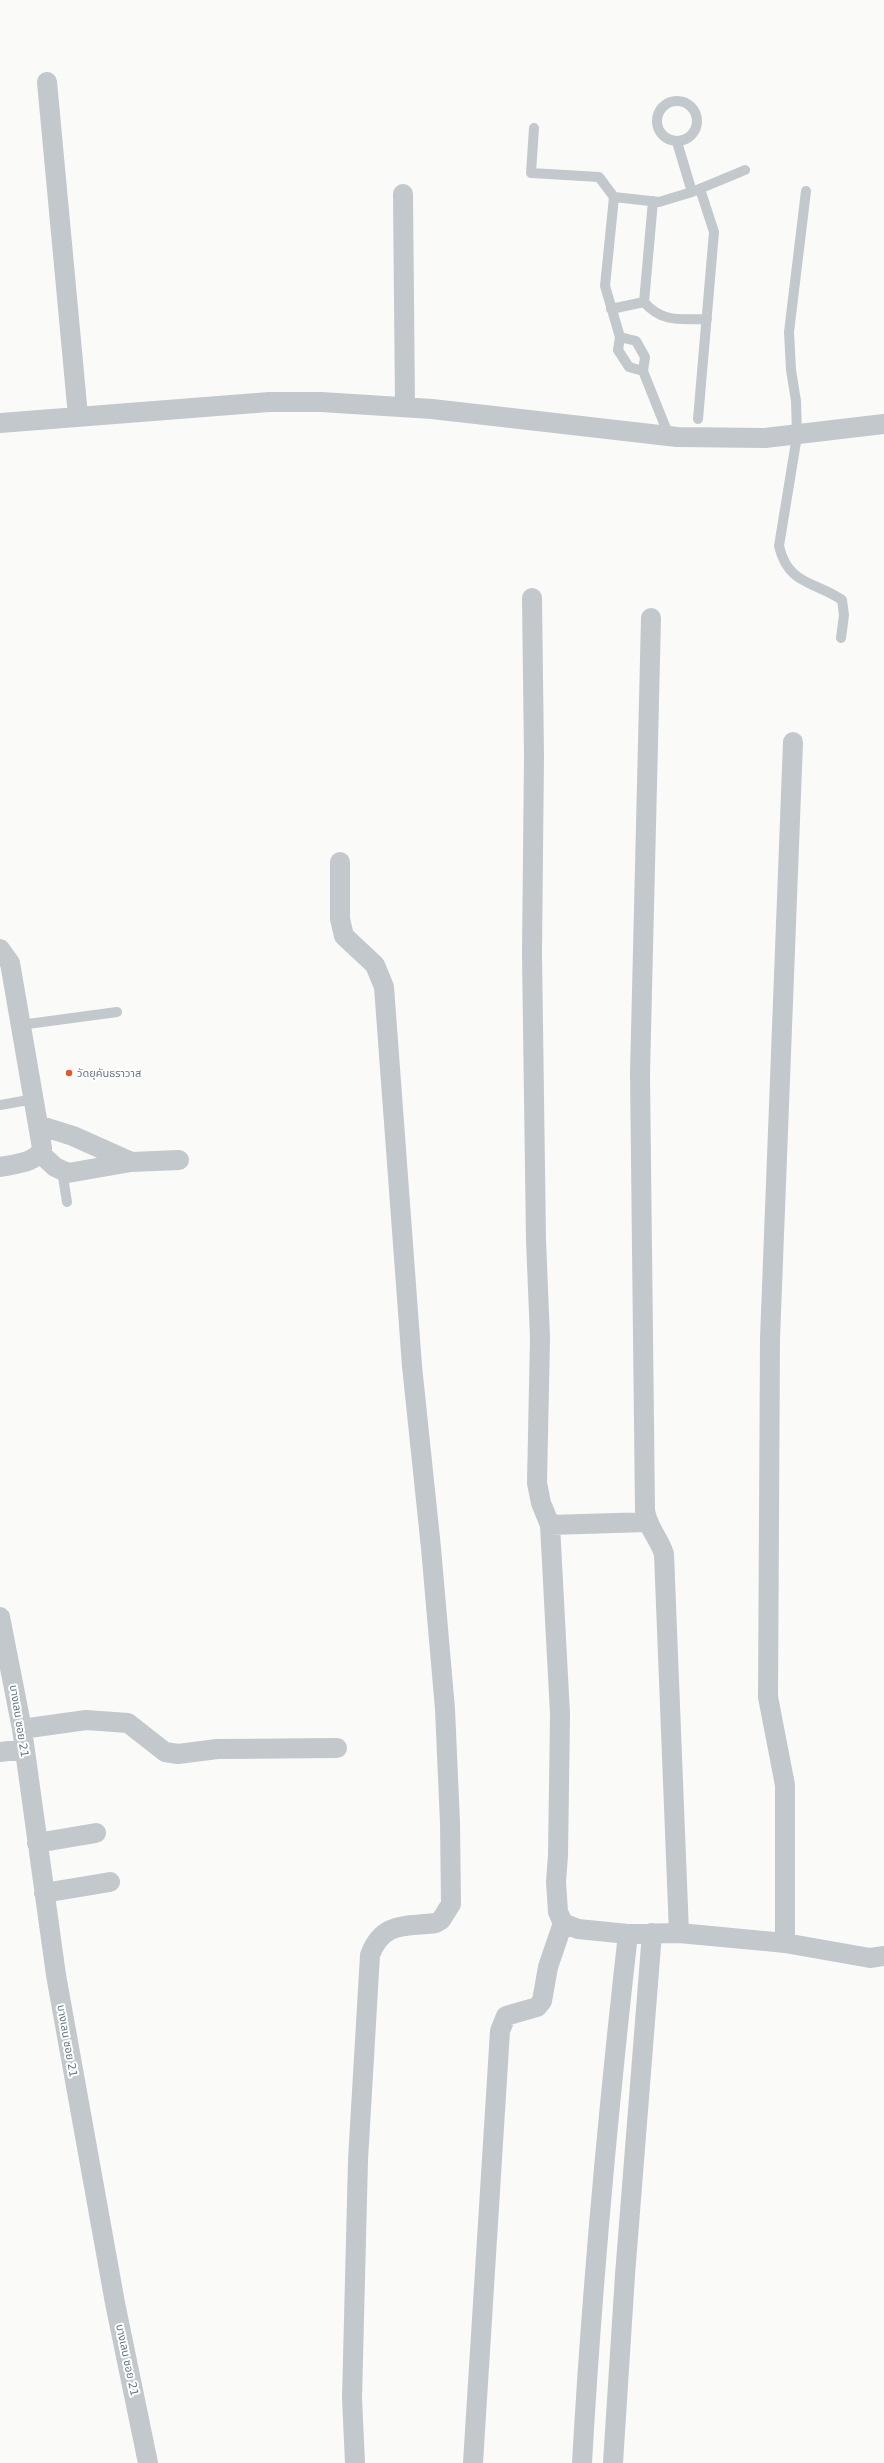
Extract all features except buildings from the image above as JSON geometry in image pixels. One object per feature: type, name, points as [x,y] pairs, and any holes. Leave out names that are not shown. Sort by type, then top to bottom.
[{"type":"street","points":[[47,82],[78,416]]},
{"type":"street","points":[[403,194],[405,406]]},
{"type":"street","points":[[0,423],[269,402],[405,406],[669,436],[765,438],[797,436],[854,426],[884,424]]},
{"type":"street","points":[[473,2463],[500,2031],[506,2016],[537,2007],[542,2001],[548,1967],[562,1923],[558,1912],[556,1882],[558,1855],[560,1714],[550,1525],[541,1503],[537,1483],[540,1338],[536,1240],[532,954],[534,756],[532,598]]},
{"type":"street","points":[[651,618],[640,1074],[645,1510],[647,1522],[664,1554],[679,1933]]},
{"type":"street","points":[[785,1943],[785,1785],[779,1745],[768,1696],[770,1354],[793,742]]},
{"type":"street","points":[[340,862],[340,919],[344,936],[375,965],[384,987],[411,1358],[431,1548],[445,1709],[451,1882],[451,1904],[441,1920],[436,1924],[387,1930],[378,1937],[370,1955],[358,2160],[352,2398],[355,2463]]},
{"type":"street","points":[[0,949],[10,963],[42,1148],[38,1157]]},
{"type":"street","points":[[38,1125],[73,1136],[131,1162]]},
{"type":"street","points":[[0,1167],[38,1157],[62,1172],[68,1173],[131,1162],[178,1160]]},
{"type":"street","points":[[550,1525],[647,1522]]},
{"type":"street","name":"บางเลน ซอย 21","points":[[0,1617],[22,1729],[56,1975],[115,2304],[148,2463]]},
{"type":"street","points":[[22,1729],[86,1720],[128,1723],[165,1752],[178,1754],[217,1749],[337,1748]]},
{"type":"street","points":[[0,1752],[24,1749]]},
{"type":"street","points":[[37,1843],[96,1834]]},
{"type":"street","points":[[44,1893],[110,1882]]},
{"type":"street","points":[[562,1923],[578,1929],[628,1934],[679,1933],[785,1943],[870,1958],[884,1956]]},
{"type":"street","points":[[613,2463],[625,2275],[652,1933]]},
{"type":"street","points":[[582,2463],[593,2273],[607,2122],[628,1934]]},
{"type":"street","points":[[607,2122],[637,2126]]},
{"type":"street","points":[[593,2273],[625,2275]]},
{"type":"street","points":[[584,2423],[615,2425]]},
{"type":"lane","points":[[677,142],[689,137],[697,126],[696,113],[692,108],[681,101],[668,103],[662,107],[656,119],[660,132],[664,137],[677,142],[714,232],[698,419]]},
{"type":"lane","points":[[534,128],[531,173],[598,178],[614,197],[659,202],[696,191],[745,170]]},
{"type":"lane","points":[[806,191],[788,332],[790,370],[796,402],[797,436],[779,546],[783,562],[796,576],[842,600],[844,615],[841,638]]},
{"type":"lane","points":[[614,197],[605,286],[620,338],[618,350],[629,367],[643,371]]},
{"type":"lane","points":[[653,201],[644,302],[653,312],[673,320],[706,319]]},
{"type":"lane","points":[[611,309],[644,302]]},
{"type":"lane","points":[[620,338],[636,341],[644,357],[643,371],[669,436]]},
{"type":"lane","points":[[20,1025],[117,1012]]},
{"type":"lane","points":[[0,1105],[34,1099]]},
{"type":"lane","points":[[62,1172],[66,1202]]},
{"type":"place","name":"วัดยุคันธราวาส","points":[[69,1073]]}]
